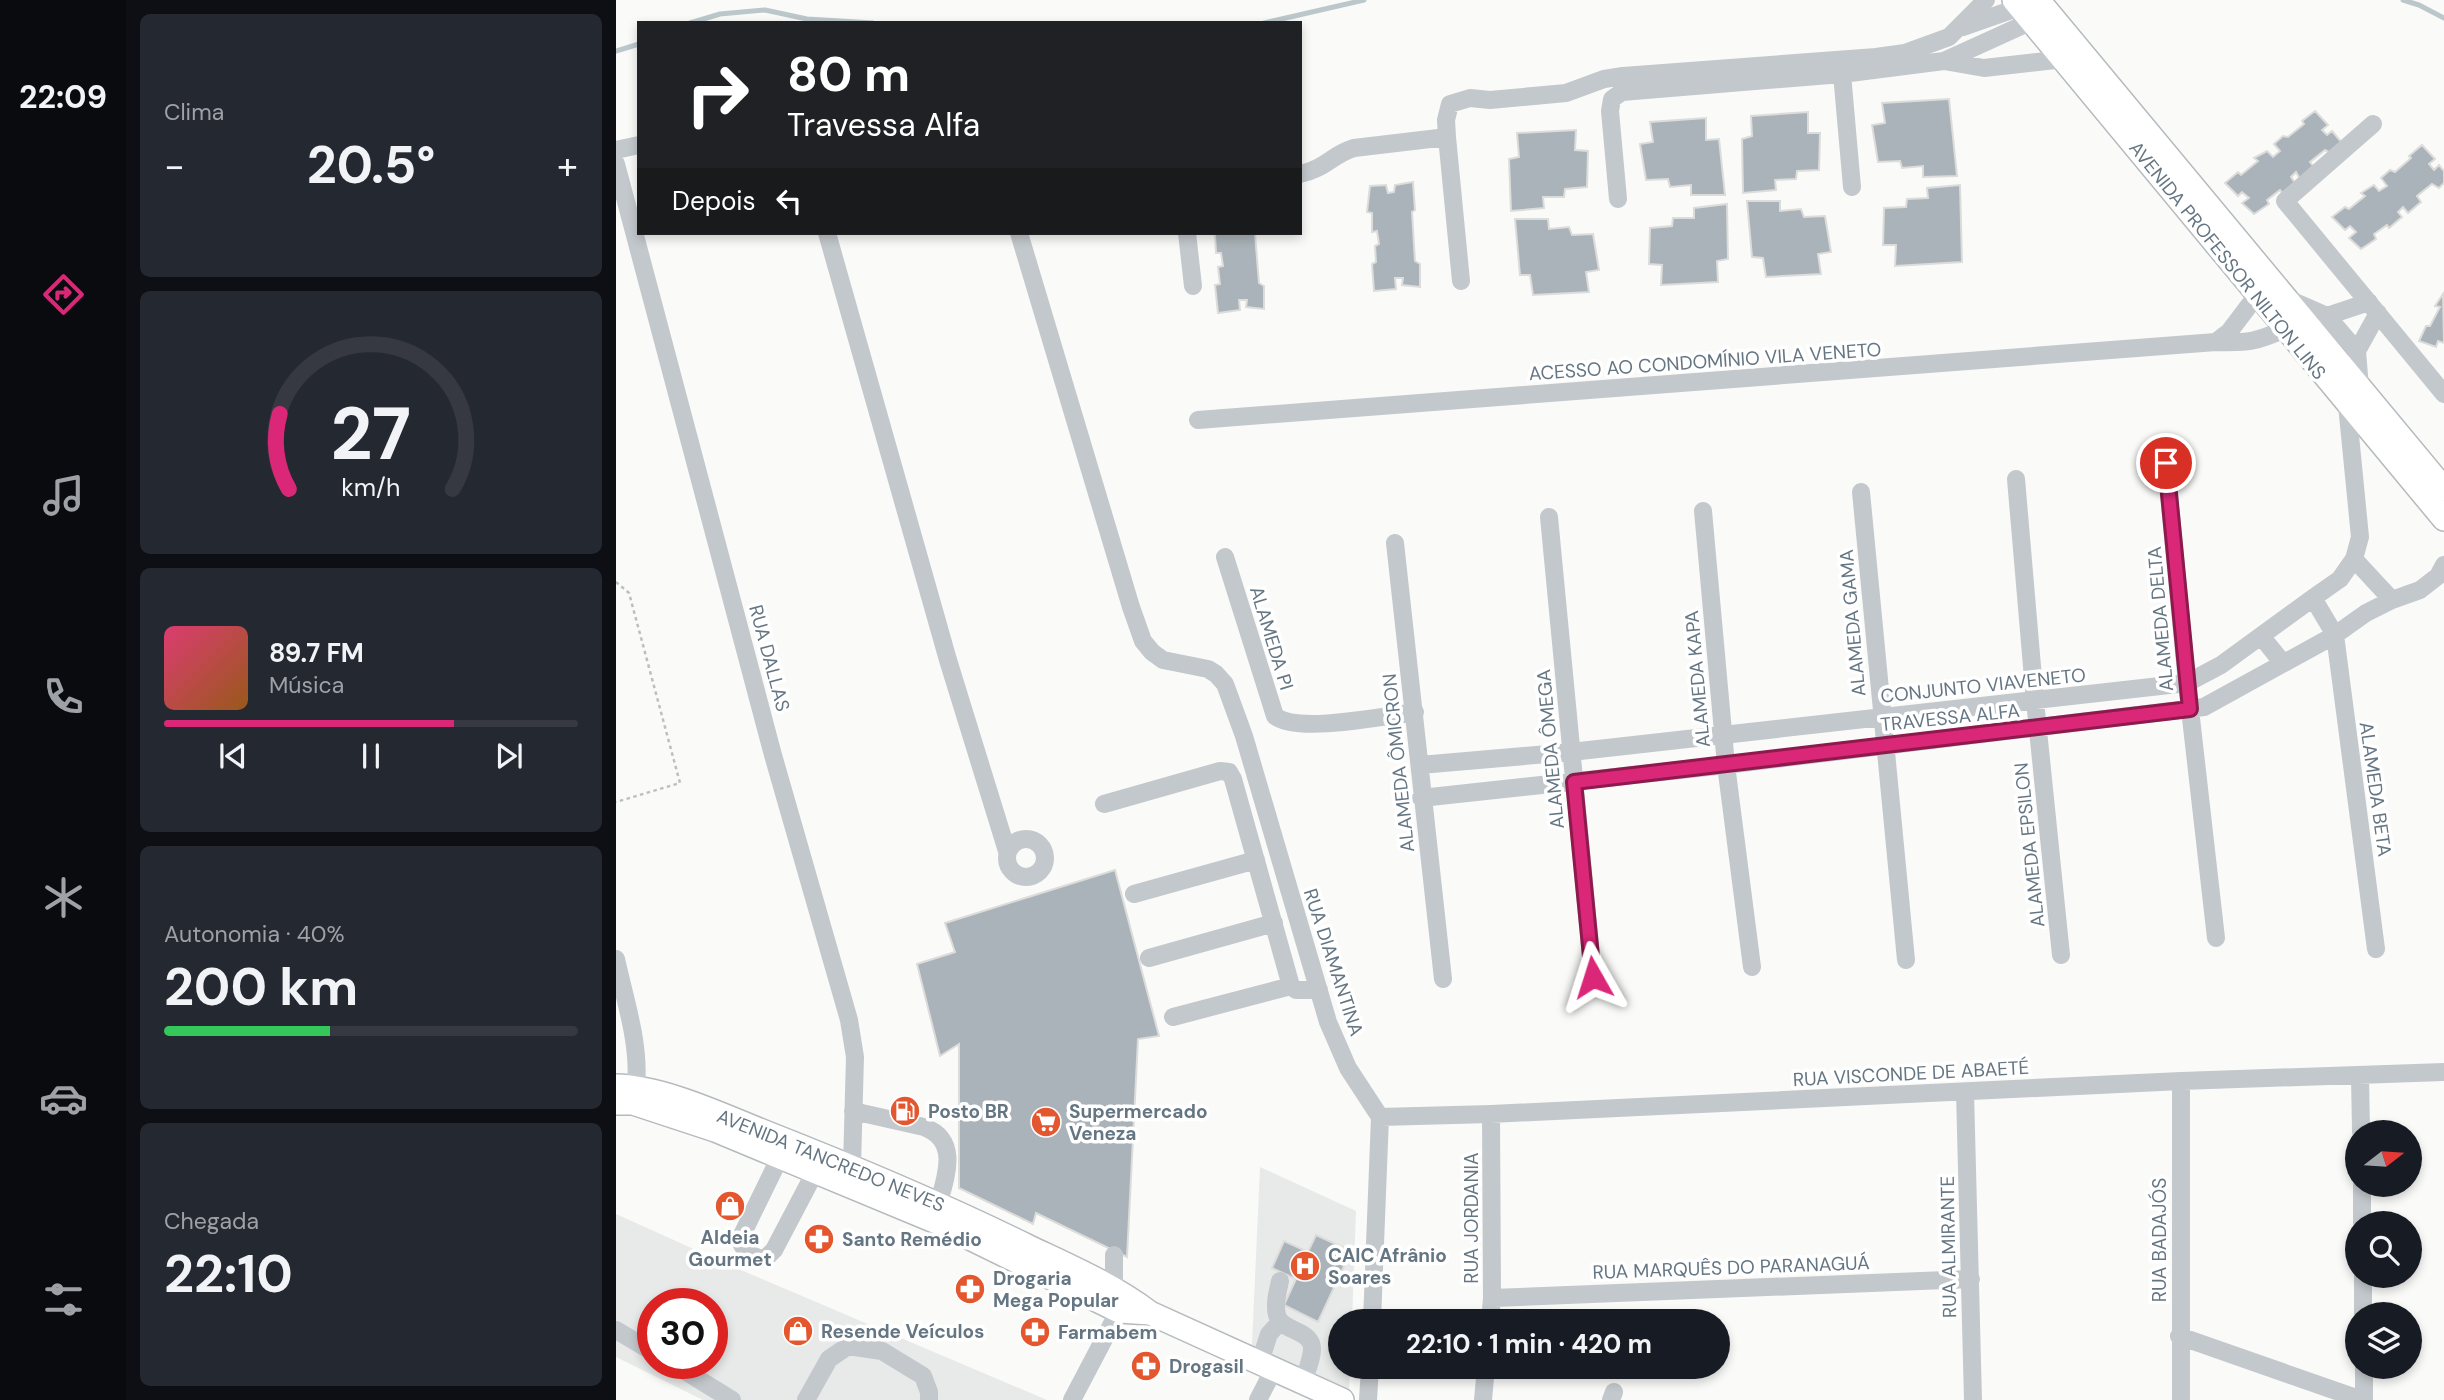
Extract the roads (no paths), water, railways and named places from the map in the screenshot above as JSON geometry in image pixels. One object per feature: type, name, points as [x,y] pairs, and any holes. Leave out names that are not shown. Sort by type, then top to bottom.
[{"type":"main road","name":"AVENIDA PROFESSOR NILTON LINS","points":[[2026,7],[2064,59],[2285,329],[2444,489]]},
{"type":"main road","name":"AVENIDA PROFESSOR NILTON LINS","points":[[2026,7],[2288,299],[2354,397],[2444,519]]},
{"type":"main road","name":"AVENIDA TANCREDO NEVES","points":[[626,1086],[705,1108],[852,1166],[939,1205],[1120,1299]]},
{"type":"main road","name":"AVENIDA TANCREDO NEVES","points":[[616,1103],[633,1103],[715,1130],[1120,1299],[1342,1400]]},
{"type":"street","points":[[1461,281],[1447,137],[1446,120],[1450,104],[1470,98],[1490,100],[1566,93],[1604,79],[1623,76],[1905,53],[1949,37],[1986,0]]},
{"type":"street","points":[[1959,28],[2026,7]]},
{"type":"street","points":[[1944,61],[2026,7]]},
{"type":"street","points":[[1618,199],[1610,111],[1612,99],[1622,92],[1842,74],[1944,61],[1984,68],[2064,59]]},
{"type":"street","points":[[1842,74],[1852,187]]},
{"type":"street","points":[[2373,124],[2285,201],[2444,394]]},
{"type":"street","points":[[1302,174],[1315,171],[1354,148],[1447,137]]},
{"type":"street","points":[[616,150],[637,145]]},
{"type":"street","name":"RUA DALLAS","points":[[616,164],[773,755],[849,1020],[855,1057],[852,1166]]},
{"type":"street","points":[[828,235],[948,660],[1007,851]]},
{"type":"street","name":"RUA DIAMANTINA","points":[[1020,235],[1143,641],[1163,660],[1208,669],[1225,684],[1244,736],[1328,1022],[1348,1068],[1380,1117]]},
{"type":"street","points":[[1186,235],[1193,286]]},
{"type":"street","points":[[2216,342],[2230,332],[2257,295]]},
{"type":"street","points":[[2288,299],[2327,316],[2357,351]]},
{"type":"street","points":[[2327,316],[2374,308]]},
{"type":"street","points":[[2374,308],[2357,351],[2354,397],[2360,537],[2354,559],[2392,600]]},
{"type":"street","name":"ACESSO AO CONDOMÍNIO VILA VENETO","points":[[1198,420],[2257,341],[2285,329]]},
{"type":"street","name":"ALAMEDA DELTA","points":[[2166,463],[2187,683],[2216,937]]},
{"type":"street","name":"ALAMEDA EPSILON","points":[[2016,479],[2061,955]]},
{"type":"street","name":"ALAMEDA GAMA","points":[[1861,492],[1906,960]]},
{"type":"street","name":"ALAMEDA KAPA","points":[[1703,511],[1726,765],[1752,967]]},
{"type":"street","name":"ALAMEDA ÔMEGA","points":[[1549,517],[1593,977]]},
{"type":"street","name":"ALAMEDA ÔMICRON","points":[[1395,543],[1443,979]]},
{"type":"street","name":"ALAMEDA PI","points":[[1225,557],[1275,716],[1283,721],[1305,725],[1415,712]]},
{"type":"street","name":"CONJUNTO VIAVENETO","points":[[1420,765],[1723,736],[2187,683],[2221,665],[2340,579],[2354,559]]},
{"type":"street","name":"TRAVESSA ALFA","points":[[1422,798],[1726,765],[2204,707],[2335,635],[2366,613],[2420,590],[2438,576],[2444,565]]},
{"type":"street","points":[[2314,598],[2335,635]]},
{"type":"street","name":"ALAMEDA BETA","points":[[2335,635],[2376,948]]},
{"type":"street","points":[[2261,636],[2282,662]]},
{"type":"street","points":[[1104,804],[1220,771],[1229,772],[1292,986]]},
{"type":"street","points":[[1134,894],[1256,860]]},
{"type":"street","points":[[1149,958],[1274,923]]},
{"type":"street","points":[[616,959],[638,1068],[626,1086]]},
{"type":"street","points":[[1173,1017],[1292,986],[1303,991],[1318,990]]},
{"type":"street","name":"RUA VISCONDE DE ABAETÉ","points":[[1380,1117],[2444,1072]]},
{"type":"street","points":[[2360,1076],[2361,1120]]},
{"type":"street","name":"RUA BADAJÓS","points":[[2181,1400],[2179,1336],[2182,1081]]},
{"type":"street","name":"RUA ALMIRANTE","points":[[1965,1092],[1973,1400]]},
{"type":"street","points":[[853,1111],[933,1130],[945,1142],[948,1149],[948,1171],[939,1205]]},
{"type":"street","name":"RUA JORDANIA","points":[[1491,1114],[1491,1309]]},
{"type":"street","points":[[1372,1309],[1380,1117]]},
{"type":"street","points":[[780,1157],[740,1239],[741,1246],[760,1259],[768,1257],[774,1250],[815,1171]]},
{"type":"street","points":[[1072,1400],[1120,1299],[1115,1255]]},
{"type":"street","name":"RUA MARQUÊS DO PARANAGUÁ","points":[[1492,1298],[1970,1279]]},
{"type":"street","points":[[1280,1281],[1277,1317],[1280,1322],[1311,1342],[1303,1382]]},
{"type":"street","points":[[1258,1400],[1267,1365],[1269,1334],[1280,1322]]},
{"type":"street","points":[[616,1330],[637,1342]]},
{"type":"street","points":[[2179,1336],[2363,1400],[2364,1379]]},
{"type":"street","points":[[806,1400],[829,1359],[848,1346],[882,1352],[923,1376],[929,1400]]},
{"type":"street","points":[[698,1379],[732,1400]]},
{"type":"street","points":[[1368,1400],[1369,1379]]},
{"type":"street","points":[[1483,1400],[1485,1379]]},
{"type":"waterway","points":[[1273,21],[1364,0]]},
{"type":"waterway","points":[[2403,0],[2444,18]]},
{"type":"waterway","points":[[697,21],[720,14],[765,10],[807,19],[840,21]]},
{"type":"waterway","points":[[616,51],[637,45]]},
{"type":"place","name":"Posto BR","points":[[905,1111]]},
{"type":"place","name":"Supermercado Veneza","points":[[1046,1122]]},
{"type":"place","name":"Aldeia Gourmet","points":[[730,1206]]},
{"type":"place","name":"Santo Remédio","points":[[819,1239]]},
{"type":"place","name":"CAIC Afrânio Soares","points":[[1305,1266]]},
{"type":"place","name":"Drogaria Mega Popular","points":[[970,1289]]},
{"type":"place","name":"Resende Veículos","points":[[798,1331]]},
{"type":"place","name":"Farmabem","points":[[1035,1332]]},
{"type":"place","name":"Drogasil","points":[[1146,1366]]}]
